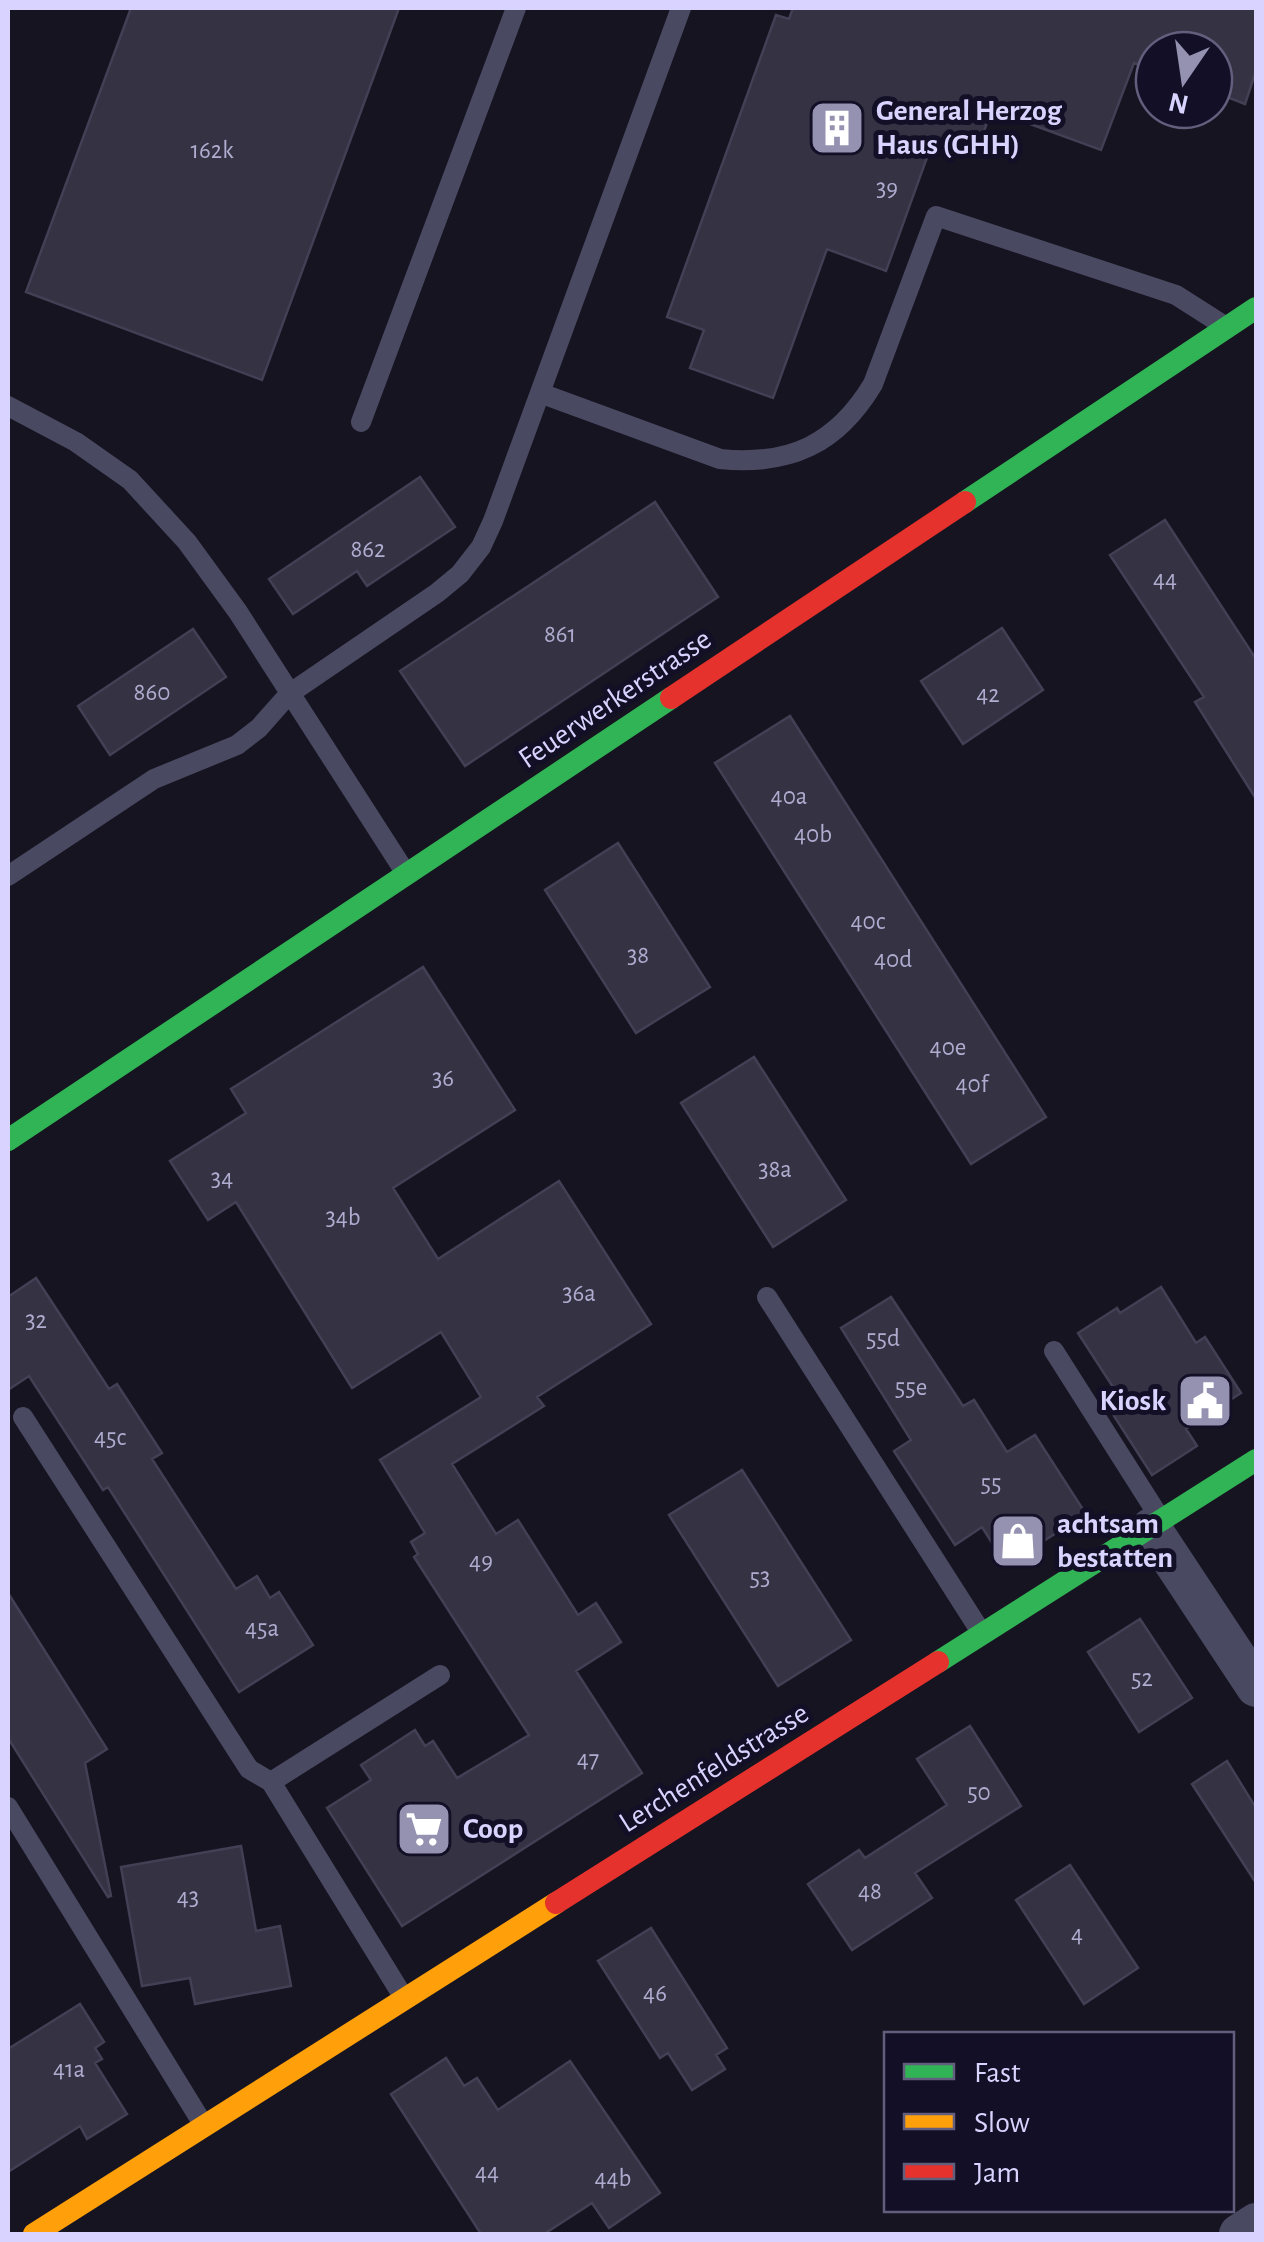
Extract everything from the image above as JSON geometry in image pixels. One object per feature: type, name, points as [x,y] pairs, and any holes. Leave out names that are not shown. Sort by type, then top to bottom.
[{"type":"street","name":"Feuerwerkerstrasse","points":[[8,1140],[1256,308]]},
{"type":"street","name":"Lerchenfeldstrasse","points":[[34,2234],[1256,1460]]},
{"type":"street","points":[[1157,1524],[1256,1687]]},
{"type":"street","points":[[1239,2234],[1256,2223]]},
{"type":"lane","points":[[361,422],[516,8]]},
{"type":"lane","points":[[8,876],[154,779],[237,745],[259,728],[288,694],[437,594],[460,574],[481,547],[682,8]]},
{"type":"lane","points":[[540,392],[720,460],[752,462],[783,458],[813,446],[836,431],[858,408],[873,384],[936,216],[1176,295],[1228,328]]},
{"type":"lane","points":[[8,406],[76,442],[130,480],[186,542],[238,612],[407,874]]},
{"type":"lane","points":[[766,1297],[982,1633]]},
{"type":"lane","points":[[1054,1351],[1157,1524]]},
{"type":"lane","points":[[23,1417],[250,1769],[271,1782],[405,2000]]},
{"type":"lane","points":[[271,1782],[440,1675]]},
{"type":"lane","points":[[8,1807],[205,2127]]},
{"type":"building","points":[[131,8],[399,8],[262,380],[26,292]]},
{"type":"building","name":"General Herzog Haus (GHH)","points":[[793,8],[1256,8],[1256,71],[1245,104],[1234,100],[1234,30],[1134,30],[1134,63],[1101,150],[992,110],[976,152],[934,138],[886,271],[827,249],[773,398],[690,368],[704,330],[667,317],[776,15],[789,19]]},
{"type":"building","points":[[420,477],[455,527],[367,586],[357,571],[293,614],[269,579]]},
{"type":"building","points":[[655,502],[718,597],[465,766],[400,671]]},
{"type":"building","points":[[1165,520],[1256,659],[1256,799],[1195,702],[1204,697],[1110,555]]},
{"type":"building","points":[[1002,628],[1043,690],[963,744],[921,681]]},
{"type":"building","points":[[193,629],[226,677],[110,755],[78,706]]},
{"type":"building","points":[[790,716],[1046,1117],[971,1164],[715,763]]},
{"type":"building","points":[[618,843],[710,987],[636,1033],[545,890]]},
{"type":"building","points":[[423,967],[515,1110],[393,1188],[438,1259],[559,1181],[651,1324],[537,1397],[544,1406],[452,1464],[496,1534],[518,1520],[578,1615],[596,1603],[621,1642],[576,1671],[642,1773],[402,1926],[327,1808],[371,1780],[361,1765],[415,1730],[425,1746],[433,1741],[457,1778],[529,1735],[414,1557],[418,1554],[411,1542],[425,1533],[380,1460],[481,1397],[441,1332],[352,1388],[236,1202],[208,1220],[170,1161],[246,1113],[231,1089]]},
{"type":"building","points":[[754,1057],[846,1200],[773,1247],[681,1103]]},
{"type":"building","points":[[36,1278],[109,1389],[117,1384],[162,1453],[152,1459],[236,1589],[257,1576],[270,1598],[279,1592],[313,1645],[239,1692],[108,1487],[103,1490],[29,1376],[8,1390],[8,1297]]},
{"type":"building","points":[[1161,1287],[1196,1343],[1205,1337],[1241,1393],[1186,1429],[1197,1446],[1152,1475],[1107,1405],[1113,1387],[1078,1333]]},
{"type":"building","points":[[891,1297],[963,1406],[974,1400],[1007,1452],[1035,1435],[1086,1514],[1006,1565],[982,1527],[955,1545],[894,1451],[911,1440],[841,1328]]},
{"type":"building","points":[[742,1470],[851,1640],[778,1686],[669,1515]]},
{"type":"building","points":[[8,1593],[107,1749],[85,1763],[111,1896],[108,1897],[8,1738]]},
{"type":"building","points":[[1140,1619],[1192,1698],[1139,1732],[1088,1652]]},
{"type":"building","points":[[970,1726],[1021,1806],[915,1873],[932,1898],[852,1950],[808,1884],[859,1850],[865,1858],[947,1805],[917,1759]]},
{"type":"building","points":[[1227,1761],[1256,1808],[1256,1883],[1192,1784]]},
{"type":"building","points":[[241,1846],[256,1931],[280,1926],[291,1986],[195,2004],[190,1978],[142,1986],[121,1867]]},
{"type":"building","points":[[1070,1865],[1138,1968],[1084,2004],[1016,1900]]},
{"type":"building","points":[[651,1928],[727,2048],[716,2055],[725,2069],[692,2090],[668,2053],[660,2058],[598,1961]]},
{"type":"building","points":[[80,2004],[104,2042],[95,2048],[102,2059],[95,2063],[127,2114],[87,2139],[80,2126],[8,2172],[8,2049]]},
{"type":"building","points":[[446,2058],[464,2086],[477,2078],[498,2110],[570,2061],[660,2193],[609,2228],[592,2203],[544,2234],[481,2234],[391,2094]]},
{"type":"traffic: fast","points":[[965,502],[1256,308]]},
{"type":"traffic: fast","points":[[8,1140],[671,698]]},
{"type":"traffic: fast","points":[[938,1662],[1256,1460]]},
{"type":"traffic: slow","points":[[34,2234],[556,1903]]},
{"type":"traffic: jam","points":[[671,698],[965,502]]},
{"type":"traffic: jam","points":[[556,1903],[938,1662]]},
{"type":"place","name":"General Herzog Haus (GHH)","points":[[837,128]]},
{"type":"place","name":"Kiosk","points":[[1205,1401]]},
{"type":"place","name":"achtsam bestatten","points":[[1018,1541]]},
{"type":"place","name":"Coop","points":[[424,1829]]}]
